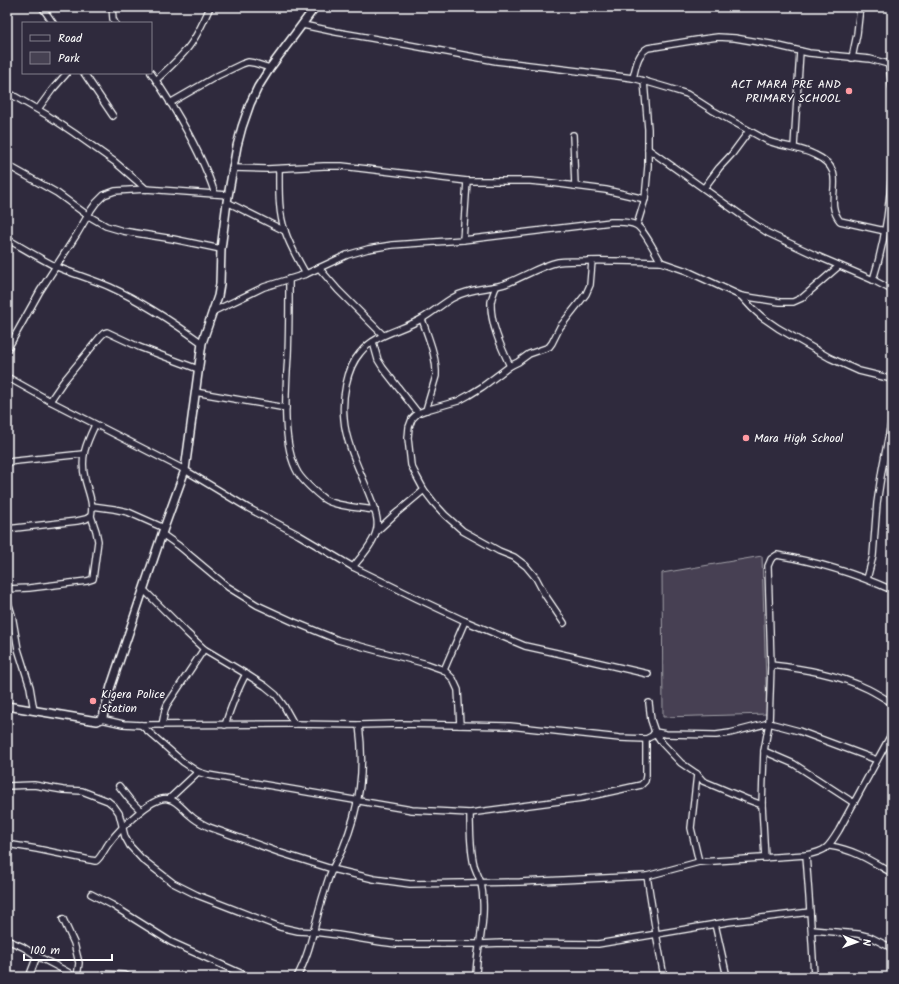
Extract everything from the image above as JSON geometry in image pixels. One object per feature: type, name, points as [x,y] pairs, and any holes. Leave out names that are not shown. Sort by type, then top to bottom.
[{"type":"street","points":[[42,7],[52,22]]},
{"type":"street","points":[[112,7],[114,22]]},
{"type":"street","points":[[156,80],[188,48],[198,32],[210,7]]},
{"type":"street","points":[[101,719],[105,712],[111,686],[185,470],[202,343],[218,296],[220,284],[221,249],[228,198],[237,146],[242,127],[258,87],[270,68],[315,7]]},
{"type":"street","points":[[852,58],[857,34],[860,7]]},
{"type":"street","points":[[303,25],[496,61],[633,78],[687,94],[712,110],[768,141],[778,145],[805,150],[826,161],[834,172],[835,180],[833,203],[836,216],[840,221],[886,231]]},
{"type":"street","points":[[633,78],[639,57],[643,51],[648,48],[718,37],[735,38],[770,44],[809,53],[870,59],[890,64],[892,87]]},
{"type":"street","points":[[794,147],[800,51]]},
{"type":"street","points":[[170,103],[217,76],[242,64],[248,62],[270,68]]},
{"type":"street","points":[[38,109],[66,74]]},
{"type":"street","points":[[85,74],[113,116]]},
{"type":"street","points":[[152,74],[196,148],[215,194]]},
{"type":"street","points":[[637,226],[645,199],[647,182],[648,149],[644,81]]},
{"type":"street","points":[[7,92],[38,109],[74,133],[115,162],[146,189]]},
{"type":"street","points":[[704,188],[749,131]]},
{"type":"street","points":[[573,135],[575,186]]},
{"type":"street","points":[[648,149],[768,233],[892,290]]},
{"type":"street","points":[[7,165],[57,193],[106,226],[123,231],[174,239],[221,249]]},
{"type":"street","points":[[233,168],[250,170],[342,166],[467,181],[530,181],[606,190],[645,199]]},
{"type":"street","points":[[873,280],[886,231],[892,167]]},
{"type":"street","points":[[279,169],[280,208],[284,231],[306,274]]},
{"type":"street","points":[[463,240],[467,181]]},
{"type":"street","points":[[7,350],[40,290],[96,203],[104,195],[111,192],[124,190],[146,189],[215,194],[228,198],[284,231]]},
{"type":"street","points":[[212,312],[264,287],[306,274],[347,255],[368,249],[392,245],[463,240],[611,222],[627,223],[637,226],[645,235],[661,262]]},
{"type":"street","points":[[7,239],[56,266],[129,296],[152,309],[202,343]]},
{"type":"street","points":[[377,531],[375,510],[348,440],[344,419],[344,399],[347,379],[353,363],[360,352],[383,335],[422,319],[452,298],[466,292],[496,287],[558,262],[592,260],[661,262],[687,271],[741,296],[780,302],[793,302],[802,298],[839,266]]},
{"type":"street","points":[[564,623],[545,596],[536,578],[526,566],[514,557],[499,551],[463,531],[445,514],[424,490],[412,465],[408,438],[409,427],[412,419],[418,414],[426,410],[453,403],[469,396],[529,354],[549,347],[564,323],[586,294],[590,285],[592,260]]},
{"type":"street","points":[[318,268],[383,335]]},
{"type":"street","points":[[289,279],[286,408],[287,431],[291,456],[298,473],[311,488],[325,500],[358,508],[375,510]]},
{"type":"street","points":[[496,287],[492,301],[493,320],[502,351],[510,366]]},
{"type":"street","points":[[741,296],[762,317],[830,358],[859,371],[892,379]]},
{"type":"street","points":[[422,319],[434,355],[436,370],[436,376],[426,410]]},
{"type":"street","points":[[50,401],[63,382],[100,337],[107,332],[139,347],[198,369]]},
{"type":"street","points":[[372,342],[378,360],[383,368],[418,414]]},
{"type":"street","points":[[7,377],[95,425],[185,470],[248,508],[300,535],[353,567],[465,621],[525,646],[648,674]]},
{"type":"street","points":[[195,392],[286,408]]},
{"type":"street","points":[[867,579],[873,556],[879,490],[892,418]]},
{"type":"street","points":[[7,589],[34,588],[87,581],[92,580],[94,577],[98,542],[96,531],[90,516],[92,506],[85,480],[83,454],[95,425]]},
{"type":"street","points":[[7,462],[83,454]]},
{"type":"street","points":[[353,567],[373,540],[377,531],[424,490]]},
{"type":"street","points":[[92,506],[128,512],[163,531],[228,587],[257,604],[294,622],[338,640],[444,670],[453,679],[458,690],[460,725]]},
{"type":"street","points":[[7,529],[77,522],[90,516]]},
{"type":"street","points":[[765,858],[762,805],[764,751],[769,723],[771,665],[768,566],[771,559],[777,555],[799,559],[867,579],[892,590]]},
{"type":"street","points":[[144,590],[204,649],[265,686],[276,695],[294,724]]},
{"type":"street","points":[[7,599],[12,615],[18,649],[30,687],[34,711]]},
{"type":"street","points":[[444,670],[465,621]]},
{"type":"street","points":[[162,726],[167,705],[204,649]]},
{"type":"street","points":[[771,665],[803,669],[836,676],[869,689],[891,701]]},
{"type":"street","points":[[225,725],[230,708],[246,674]]},
{"type":"street","points":[[649,703],[651,720],[655,732],[662,743],[681,763],[697,774],[703,781],[762,805]]},
{"type":"street","points":[[7,706],[97,721],[101,719],[123,724],[162,726],[294,724],[510,726],[620,738],[646,739],[652,736],[655,732]]},
{"type":"street","points":[[655,732],[716,735],[769,723],[799,731],[877,760]]},
{"type":"street","points":[[141,725],[183,762],[198,772],[208,775],[412,810],[470,813],[582,798],[641,785],[645,781],[646,776],[646,739]]},
{"type":"street","points":[[297,977],[305,961],[332,869],[348,835],[358,801],[362,752],[359,725]]},
{"type":"street","points":[[7,844],[96,861],[122,829],[149,804],[159,799],[169,799],[175,802],[195,819],[209,827],[281,853],[332,869],[374,879],[410,884],[571,880],[647,876],[699,862],[806,855],[818,853],[830,846],[892,733]]},
{"type":"street","points":[[764,751],[794,764],[854,803]]},
{"type":"street","points":[[169,799],[198,772]]},
{"type":"street","points":[[697,774],[691,828],[699,862]]},
{"type":"street","points":[[7,786],[34,785],[63,790],[82,791],[108,801],[119,813],[122,829],[130,846],[136,854],[164,876],[185,890],[280,927],[298,931],[338,935],[389,943],[598,944],[715,924],[810,912]]},
{"type":"street","points":[[119,786],[141,811]]},
{"type":"street","points":[[470,813],[470,831],[474,864],[481,883],[484,912],[476,977]]},
{"type":"street","points":[[830,846],[854,851],[892,873]]},
{"type":"street","points":[[806,855],[814,977]]},
{"type":"street","points":[[647,876],[664,977]]},
{"type":"street","points":[[91,894],[112,905],[171,942],[249,977]]},
{"type":"street","points":[[63,919],[74,943],[78,957],[79,963],[77,977]]},
{"type":"street","points":[[715,924],[727,977]]},
{"type":"street","points":[[812,930],[858,934],[870,937],[892,948]]},
{"type":"street","points":[[7,940],[23,947],[69,973],[73,977]]},
{"type":"street","points":[[29,977],[37,956]]},
{"type":"street","points":[[104,974],[124,975],[128,977]]},
{"type":"green space","points":[[762,556],[767,714],[663,717],[662,573]]},
{"type":"place","name":"ACT MARA PRE AND PRIMARY SCHOOL","points":[[849,91]]},
{"type":"place","name":"Mara High School","points":[[746,438]]},
{"type":"place","name":"Kigera Police Station","points":[[93,701]]}]
